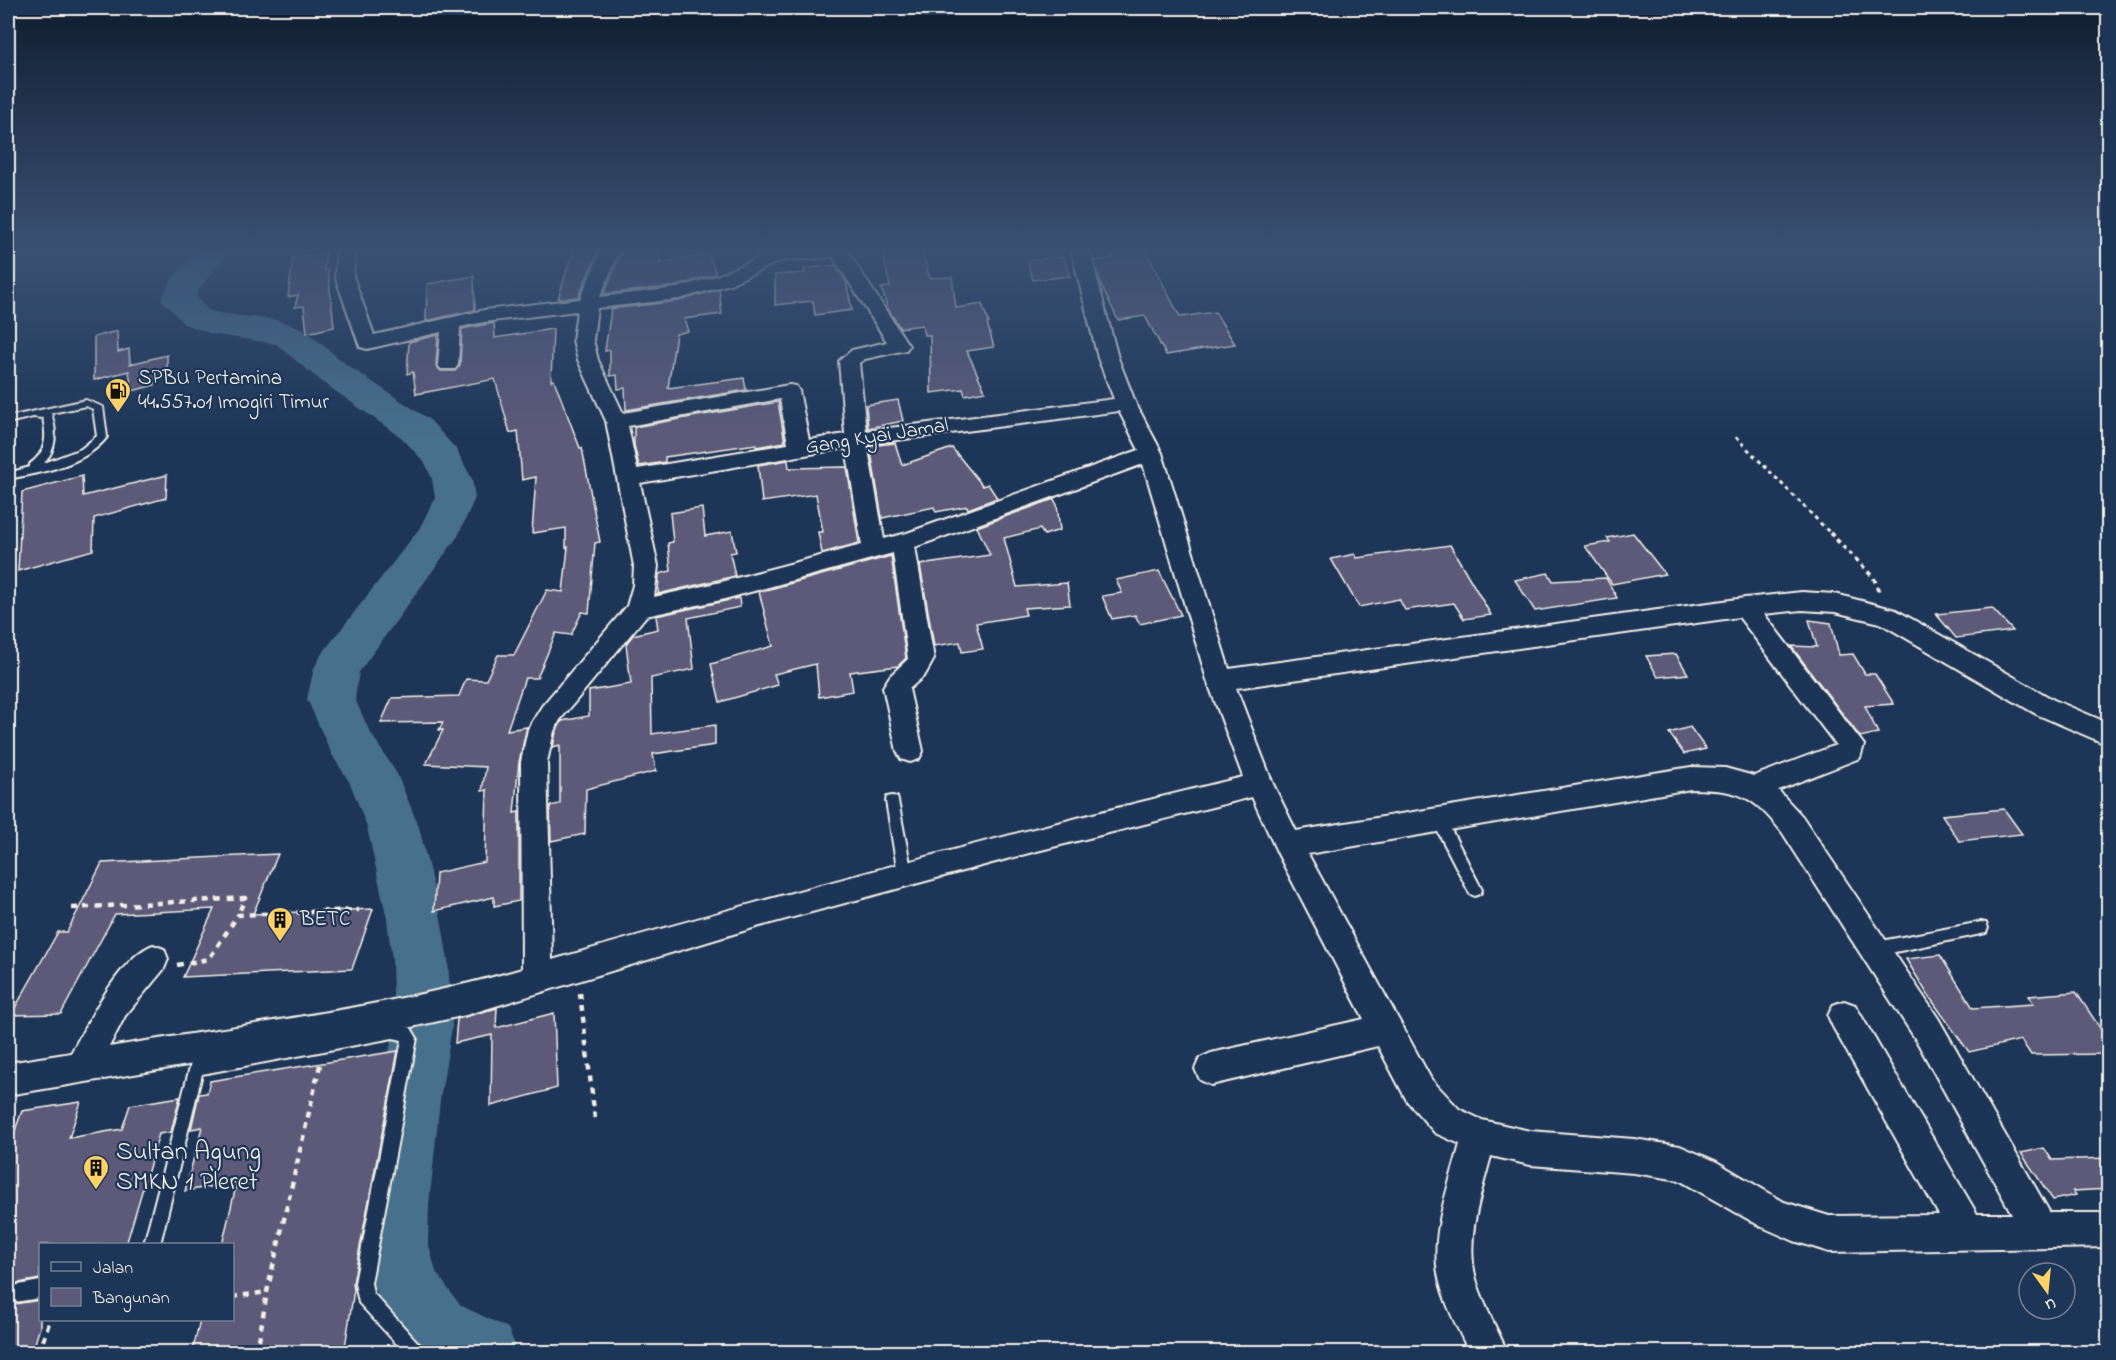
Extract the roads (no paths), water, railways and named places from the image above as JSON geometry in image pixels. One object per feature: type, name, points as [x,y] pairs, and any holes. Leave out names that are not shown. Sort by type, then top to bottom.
[{"type":"street","points":[[357,312],[368,344],[484,316],[510,312]]},
{"type":"street","points":[[537,978],[534,762],[542,729],[551,713],[638,609],[645,585],[646,566],[616,421],[588,360],[583,340],[587,312]]},
{"type":"street","points":[[875,550],[864,500],[849,361],[859,354],[899,346],[878,312]]},
{"type":"street","points":[[1096,312],[1108,358],[1126,404],[1151,453],[1220,680],[1259,784],[1288,845],[1419,1090],[1447,1121],[1479,1136],[1530,1148],[1634,1156],[1680,1163],[1703,1173],[1772,1214],[1794,1224],[1830,1234],[2109,1230]]},
{"type":"street","points":[[448,365],[451,324]]},
{"type":"street","points":[[616,421],[789,390],[800,449]]},
{"type":"street","name":"Gang Kyai Jamal","points":[[628,478],[892,433],[1126,404]]},
{"type":"street","points":[[638,609],[721,591],[903,542],[963,523],[1151,453]]},
{"type":"street","points":[[903,542],[921,659],[917,670],[900,681],[896,687],[910,751]]},
{"type":"street","points":[[1220,680],[1745,607],[1802,601],[1835,603],[1887,616],[2045,707],[2109,734]]},
{"type":"street","points":[[1745,607],[1851,746],[1851,750],[1838,756],[1755,787]]},
{"type":"street","points":[[1288,845],[1691,778],[1740,781],[1755,787],[1772,800],[1792,824],[1927,1029],[2040,1230]]},
{"type":"street","points":[[8,1079],[398,1015],[466,1000],[576,966],[906,874],[1259,784]]},
{"type":"street","points":[[81,1066],[114,1006],[148,965]]},
{"type":"street","points":[[1844,1016],[1968,1232]]},
{"type":"street","points":[[1211,1068],[1385,1029]]},
{"type":"street","points":[[1479,1136],[1456,1240],[1455,1265],[1462,1291],[1488,1353]]},
{"type":"lane","points":[[8,420],[86,403],[93,404],[98,407],[102,437],[97,445],[82,454],[8,476]]},
{"type":"lane","points":[[22,472],[42,461],[49,452],[47,415],[33,414]]},
{"type":"lane","points":[[892,801],[906,874]]},
{"type":"lane","points":[[1439,820],[1475,890]]},
{"type":"lane","points":[[1875,950],[1981,928]]},
{"type":"lane","points":[[152,1243],[196,1068],[393,1031],[406,1033],[410,1038],[363,1283],[365,1297],[415,1353]]},
{"type":"lane","points":[[8,1295],[39,1290]]},
{"type":"waterway","points":[[191,312],[196,317],[212,323],[276,331],[289,336],[334,373],[416,429],[442,458],[452,479],[455,498],[437,536],[337,668],[331,699],[349,741],[372,774],[393,827],[414,919],[420,960],[423,1027],[410,1100],[397,1205],[396,1242],[407,1287],[436,1329],[484,1352]]},
{"type":"place","name":"SPBU Pertamina 44.557.01 Imogiri Timur","points":[[118,414]]},
{"type":"place","name":"BETC","points":[[280,943]]},
{"type":"place","name":"Sultan Agung SMKN 1 Pleret","points":[[96,1191]]}]
